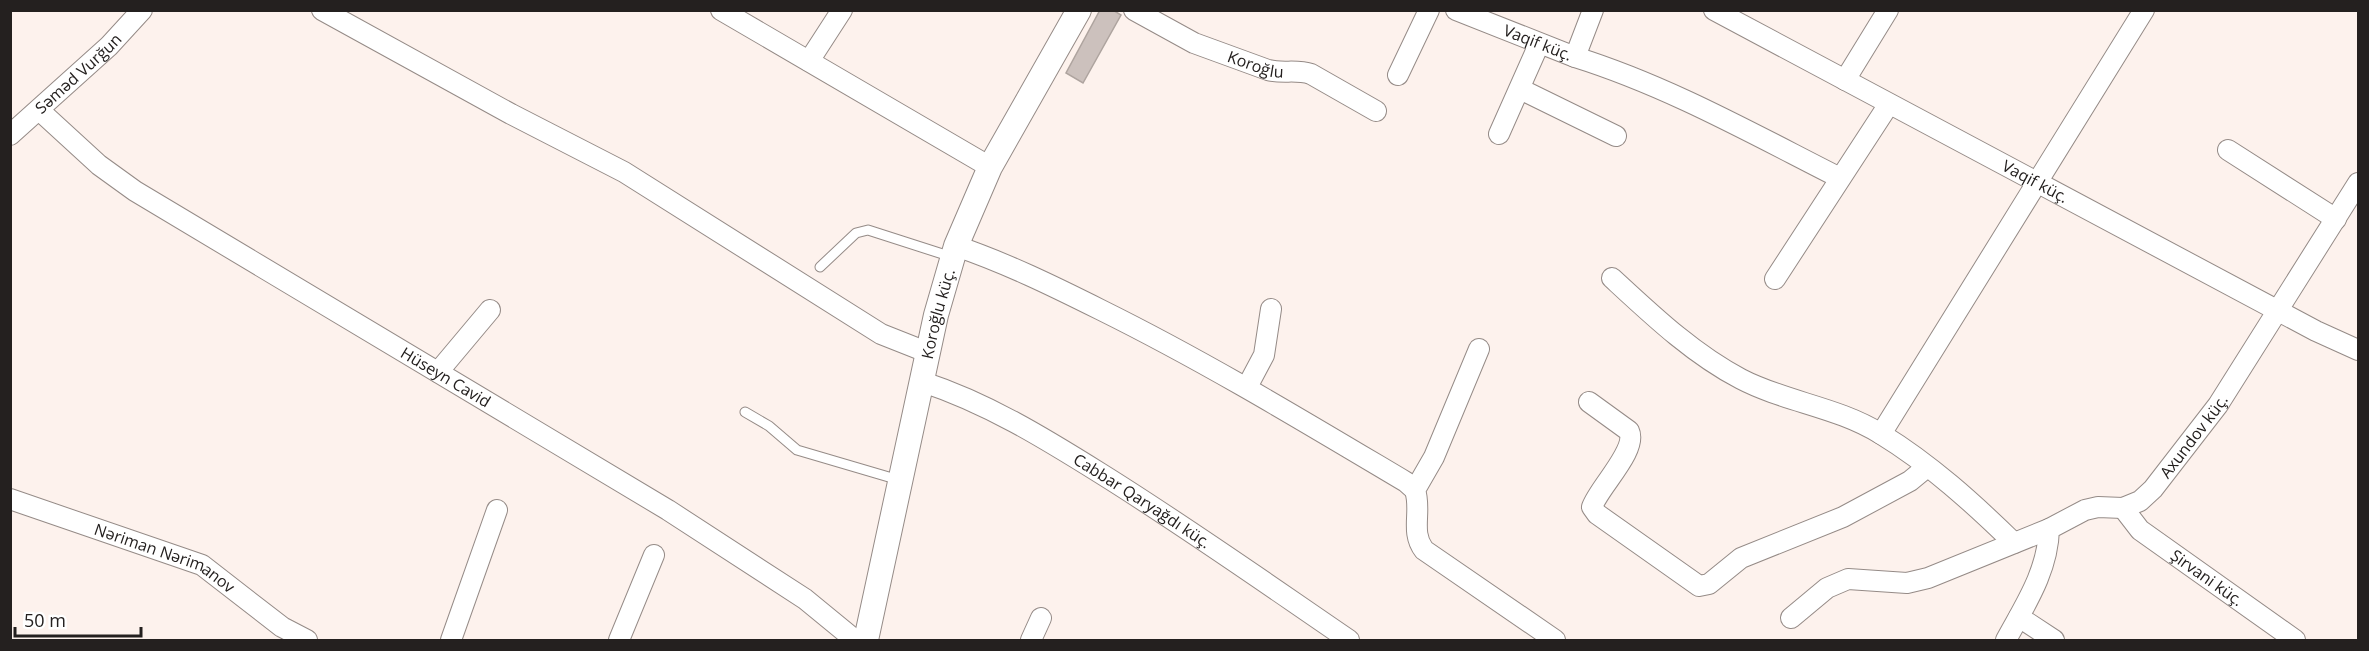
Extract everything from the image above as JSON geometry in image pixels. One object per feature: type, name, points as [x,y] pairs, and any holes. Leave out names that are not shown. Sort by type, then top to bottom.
[{"type":"street","name":"Səməd Vurğun","points":[[10,135],[109,45],[142,10]]},
{"type":"street","points":[[322,10],[511,114],[624,172],[881,334],[928,353]]},
{"type":"street","points":[[721,10],[990,167]]},
{"type":"street","points":[[808,61],[842,10]]},
{"type":"street","name":"Koroğlu küç.","points":[[866,640],[928,353],[954,251],[990,167],[1079,10]]},
{"type":"street","name":"Koroğlu","points":[[1134,10],[1194,43],[1257,66],[1280,73],[1300,70],[1311,74],[1376,111]]},
{"type":"street","points":[[1398,75],[1429,10]]},
{"type":"street","name":"Vaqif küç.","points":[[1466,12],[1575,57],[1593,10]]},
{"type":"street","name":"Vaqif küç.","points":[[1714,10],[2358,350]]},
{"type":"street","points":[[1845,80],[1888,10]]},
{"type":"street","points":[[1881,434],[2144,10]]},
{"type":"street","points":[[1498,134],[1539,44]]},
{"type":"street","points":[[1575,57],[1618,70],[1669,91],[1840,178]]},
{"type":"street","points":[[1520,90],[1616,136]]},
{"type":"street","points":[[1776,279],[1889,104]]},
{"type":"street","name":"Hüseyn Cavid","points":[[39,110],[99,165],[135,191],[668,510],[805,599],[855,640]]},
{"type":"street","points":[[2229,150],[2336,219]]},
{"type":"street","name":"Axundov küç.","points":[[1791,618],[1827,588],[1848,579],[1907,583],[1951,570],[2049,530],[2085,510],[2098,507],[2123,508],[2140,501],[2153,489],[2218,405],[2358,183]]},
{"type":"street","points":[[954,251],[999,262],[1056,288],[1247,387],[1406,482],[1415,490],[1419,503],[1416,533],[1424,550],[1555,640]]},
{"type":"street","points":[[1612,278],[1662,325],[1740,379],[1859,423],[1881,434],[1964,494],[2014,543]]},
{"type":"street","points":[[1247,387],[1264,355],[1271,309]]},
{"type":"street","points":[[438,372],[490,310]]},
{"type":"street","points":[[1415,490],[1434,457],[1479,349]]},
{"type":"street","name":"Cabbar Qaryağdı küç.","points":[[923,382],[981,405],[1047,440],[1139,497],[1349,640]]},
{"type":"street","points":[[1590,402],[1629,431],[1632,437],[1629,449],[1592,507],[1597,514],[1699,586],[1709,584],[1742,558],[1843,517],[1910,481],[1927,467]]},
{"type":"street","name":"Nəriman Nərimanov","points":[[10,499],[202,565],[282,627],[307,640]]},
{"type":"street","name":"Şirvani küç.","points":[[2123,508],[2140,530],[2295,640]]},
{"type":"street","points":[[451,640],[497,510]]},
{"type":"street","points":[[2006,640],[2045,566],[2049,551],[2049,530]]},
{"type":"street","points":[[619,640],[654,555]]},
{"type":"street","points":[[2019,617],[2054,640]]},
{"type":"street","points":[[1031,640],[1041,618]]},
{"type":"lane","points":[[820,267],[856,233],[868,230],[954,251]]},
{"type":"lane","points":[[745,412],[769,426],[797,450],[901,481]]},
{"type":"building","points":[[1100,10],[1113,10],[1121,15],[1083,83],[1066,73]]}]
